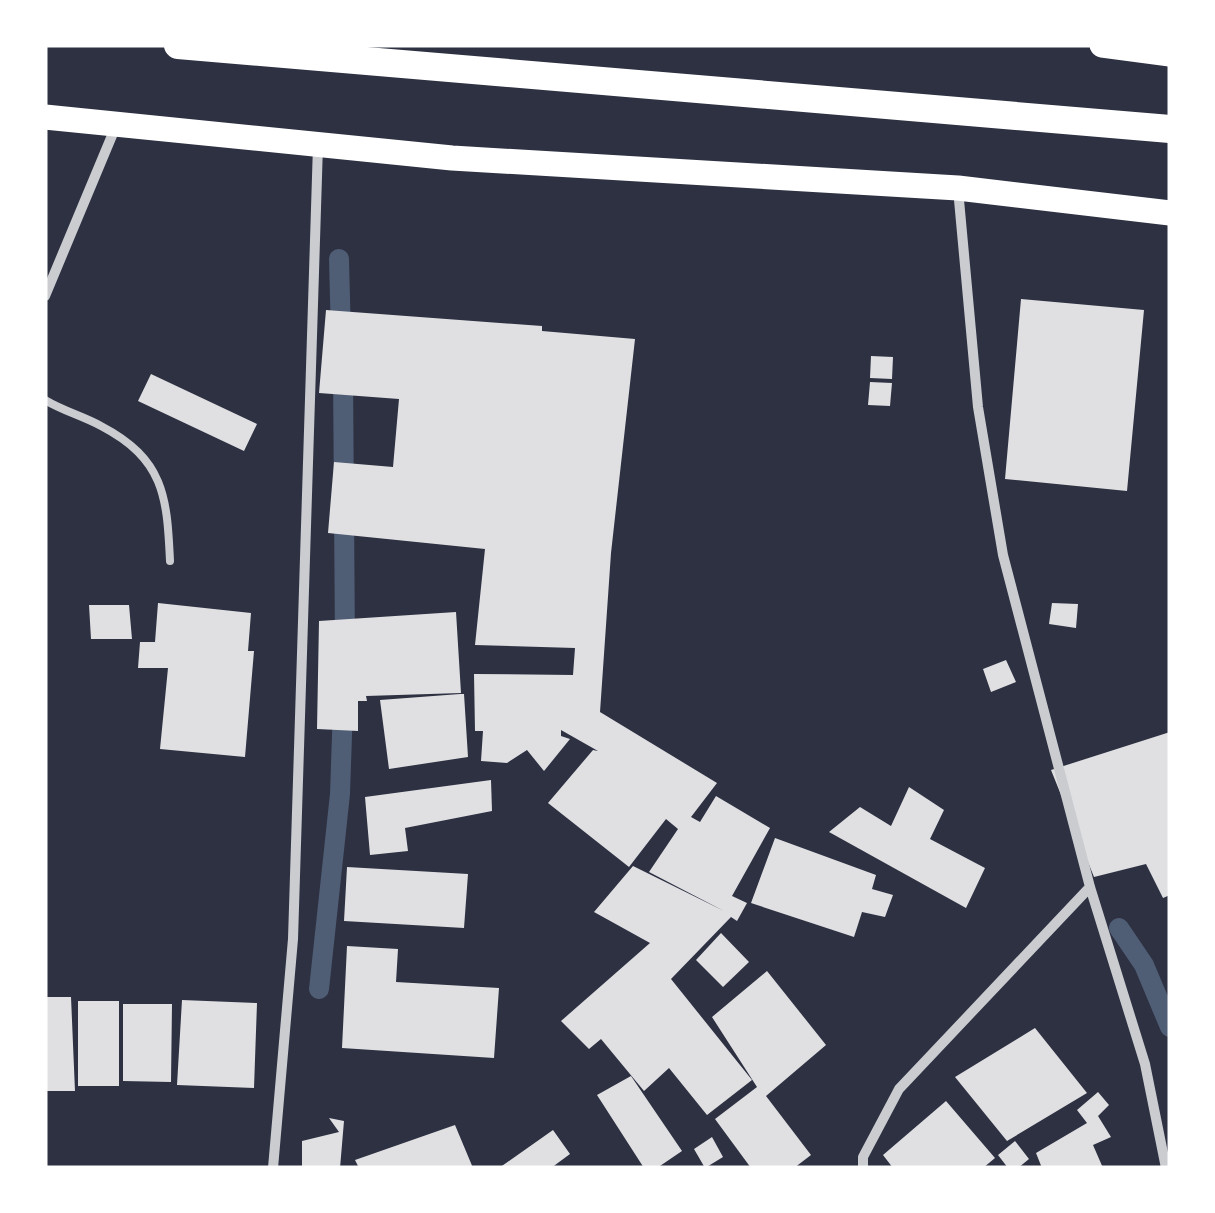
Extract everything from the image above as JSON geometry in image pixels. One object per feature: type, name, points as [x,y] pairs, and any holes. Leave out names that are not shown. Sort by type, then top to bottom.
[{"type":"highway","points":[[178,45],[1170,129]]},
{"type":"main road","points":[[1102,45],[1170,54]]},
{"type":"main road","points":[[45,117],[452,158],[958,188],[1170,213]]},
{"type":"street","points":[[45,296],[116,125]]},
{"type":"street","points":[[273,1168],[293,938],[318,143]]},
{"type":"street","points":[[958,188],[978,406],[1003,556],[1090,887],[1145,1064],[1166,1168]]},
{"type":"street","points":[[863,1168],[863,1157],[899,1090],[1090,887]]},
{"type":"lane","points":[[45,400],[101,426],[138,450],[160,480],[168,509],[170,561]]},
{"type":"building","points":[[1021,299],[1144,310],[1127,491],[1005,479]]},
{"type":"building","points":[[326,310],[542,326],[542,331],[635,339],[611,553],[600,712],[717,783],[691,817],[700,822],[716,796],[770,828],[732,896],[747,903],[737,921],[731,917],[671,979],[752,1080],[707,1115],[669,1068],[644,1091],[601,1039],[589,1049],[561,1021],[650,943],[594,912],[633,866],[724,911],[649,872],[678,829],[666,819],[629,867],[548,803],[593,750],[598,751],[561,730],[561,736],[570,739],[544,771],[527,750],[507,763],[481,761],[483,731],[475,731],[474,674],[573,675],[575,648],[475,645],[485,549],[328,533],[334,462],[393,467],[399,399],[319,393]]},
{"type":"building","points":[[871,356],[893,357],[892,379],[870,378]]},
{"type":"building","points":[[151,374],[257,424],[244,451],[138,401]]},
{"type":"building","points":[[870,382],[892,383],[890,406],[868,405]]},
{"type":"building","points":[[158,603],[251,613],[248,651],[254,651],[245,757],[160,749],[168,668],[138,668],[140,642],[155,642]]},
{"type":"building","points":[[1052,603],[1078,604],[1076,628],[1049,624]]},
{"type":"building","points":[[89,605],[129,605],[132,639],[91,639]]},
{"type":"building","points":[[456,612],[461,693],[366,696],[367,701],[358,701],[358,731],[317,729],[319,621]]},
{"type":"building","points":[[1006,660],[1016,682],[991,692],[983,669]]},
{"type":"building","points":[[464,694],[468,757],[389,769],[380,700]]},
{"type":"building","points":[[1170,732],[1170,895],[1163,898],[1146,864],[1094,877],[1051,770]]},
{"type":"building","points":[[491,780],[492,811],[405,828],[408,851],[370,855],[365,797]]},
{"type":"building","points":[[909,787],[944,810],[930,839],[985,868],[966,908],[829,832],[860,807],[891,826]]},
{"type":"building","points":[[775,838],[876,875],[872,889],[893,895],[885,917],[862,912],[854,937],[751,903]]},
{"type":"building","points":[[347,867],[468,874],[464,928],[344,921]]},
{"type":"building","points":[[721,933],[749,962],[723,987],[696,960]]},
{"type":"building","points":[[347,946],[398,949],[396,982],[499,988],[494,1058],[342,1048]]},
{"type":"building","points":[[767,971],[826,1045],[766,1096],[811,1155],[794,1168],[751,1168],[715,1119],[757,1087],[712,1017]]},
{"type":"building","points":[[45,997],[71,997],[75,1091],[45,1091]]},
{"type":"building","points":[[182,1000],[257,1003],[254,1088],[177,1085]]},
{"type":"building","points":[[78,1001],[119,1001],[119,1086],[78,1086]]},
{"type":"building","points":[[123,1004],[172,1004],[171,1082],[123,1081]]},
{"type":"building","points":[[1035,1028],[1087,1093],[1007,1141],[955,1077]]},
{"type":"building","points":[[631,1076],[682,1151],[657,1168],[644,1168],[597,1095]]},
{"type":"building","points":[[1098,1092],[1109,1105],[1098,1116],[1111,1137],[1093,1145],[1103,1168],[1042,1168],[1036,1153],[1087,1123],[1077,1110]]},
{"type":"building","points":[[946,1101],[995,1158],[983,1168],[893,1168],[883,1155]]},
{"type":"building","points":[[329,1118],[344,1121],[340,1168],[302,1168],[302,1141],[339,1132]]},
{"type":"building","points":[[455,1125],[473,1168],[359,1168],[355,1160]]},
{"type":"building","points":[[553,1130],[570,1154],[551,1168],[499,1168]]},
{"type":"building","points":[[712,1137],[723,1157],[705,1168],[694,1149]]},
{"type":"building","points":[[1015,1141],[1029,1159],[1018,1168],[1008,1168],[998,1155]]},
{"type":"waterway","points":[[339,259],[341,337]]},
{"type":"waterway","points":[[343,371],[345,647]]},
{"type":"waterway","points":[[319,989],[340,794],[343,706]]},
{"type":"waterway","points":[[1119,928],[1144,965],[1170,1027]]}]
